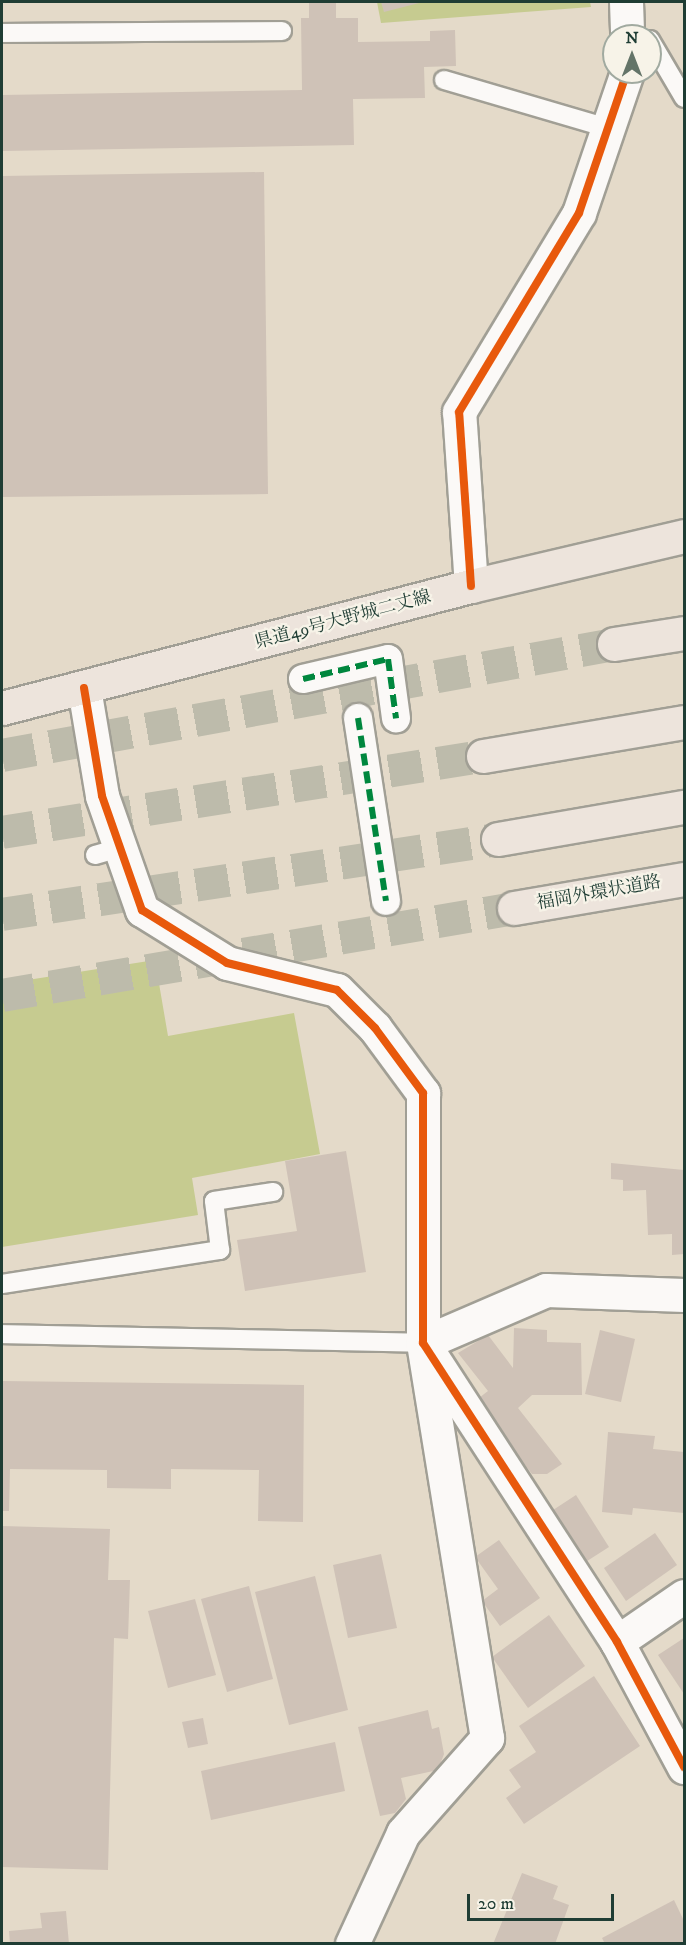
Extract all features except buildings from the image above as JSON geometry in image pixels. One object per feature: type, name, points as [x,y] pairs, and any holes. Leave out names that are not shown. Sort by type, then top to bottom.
[{"type":"main road","name":"県道49号大野城二丈線","points":[[2,708],[471,586],[684,537]]},
{"type":"main road","points":[[614,644],[684,633]]},
{"type":"main road","points":[[483,756],[684,722]]},
{"type":"main road","points":[[498,839],[684,807]]},
{"type":"main road","name":"福岡外環状道路","points":[[514,908],[684,879]]},
{"type":"street","points":[[627,2],[627,24]]},
{"type":"street","points":[[471,586],[459,412],[579,213],[623,84]]},
{"type":"street","points":[[303,679],[388,659],[396,718]]},
{"type":"street","points":[[84,688],[102,796],[108,851],[142,910],[227,963],[337,990],[375,1028],[423,1094],[423,1343],[487,1738],[403,1833],[352,1944]]},
{"type":"street","points":[[358,718],[386,901]]},
{"type":"street","points":[[423,1343],[546,1290],[684,1295]]},
{"type":"street","points":[[423,1343],[617,1642],[684,1767]]},
{"type":"street","points":[[617,1642],[684,1596]]},
{"type":"lane","points":[[627,2],[640,24]]},
{"type":"lane","points":[[2,33],[282,31]]},
{"type":"lane","points":[[662,60],[684,98]]},
{"type":"lane","points":[[444,81],[608,128]]},
{"type":"lane","points":[[2,1284],[220,1250],[214,1201],[273,1192]]},
{"type":"lane","points":[[2,1334],[423,1343]]},
{"type":"green space","points":[[377,2],[590,2],[591,7],[381,23]]},
{"type":"green space","points":[[155,960],[168,1036],[294,1013],[320,1154],[192,1178],[198,1215],[2,1247],[2,984]]},
{"type":"tunnel","points":[[2,755],[614,644]]},
{"type":"tunnel","points":[[2,832],[483,756]]},
{"type":"tunnel","points":[[2,914],[498,839]]},
{"type":"tunnel","points":[[2,995],[514,908]]},
{"type":"marked path","points":[[303,679],[388,659],[396,718]]},
{"type":"marked path","points":[[358,718],[386,901]]},
{"type":"cycle path","points":[[471,586],[459,412],[579,213],[623,84]]},
{"type":"cycle path","points":[[84,688],[102,796],[142,910],[227,963],[337,990],[375,1028],[423,1093],[423,1343],[617,1642],[684,1767]]}]
